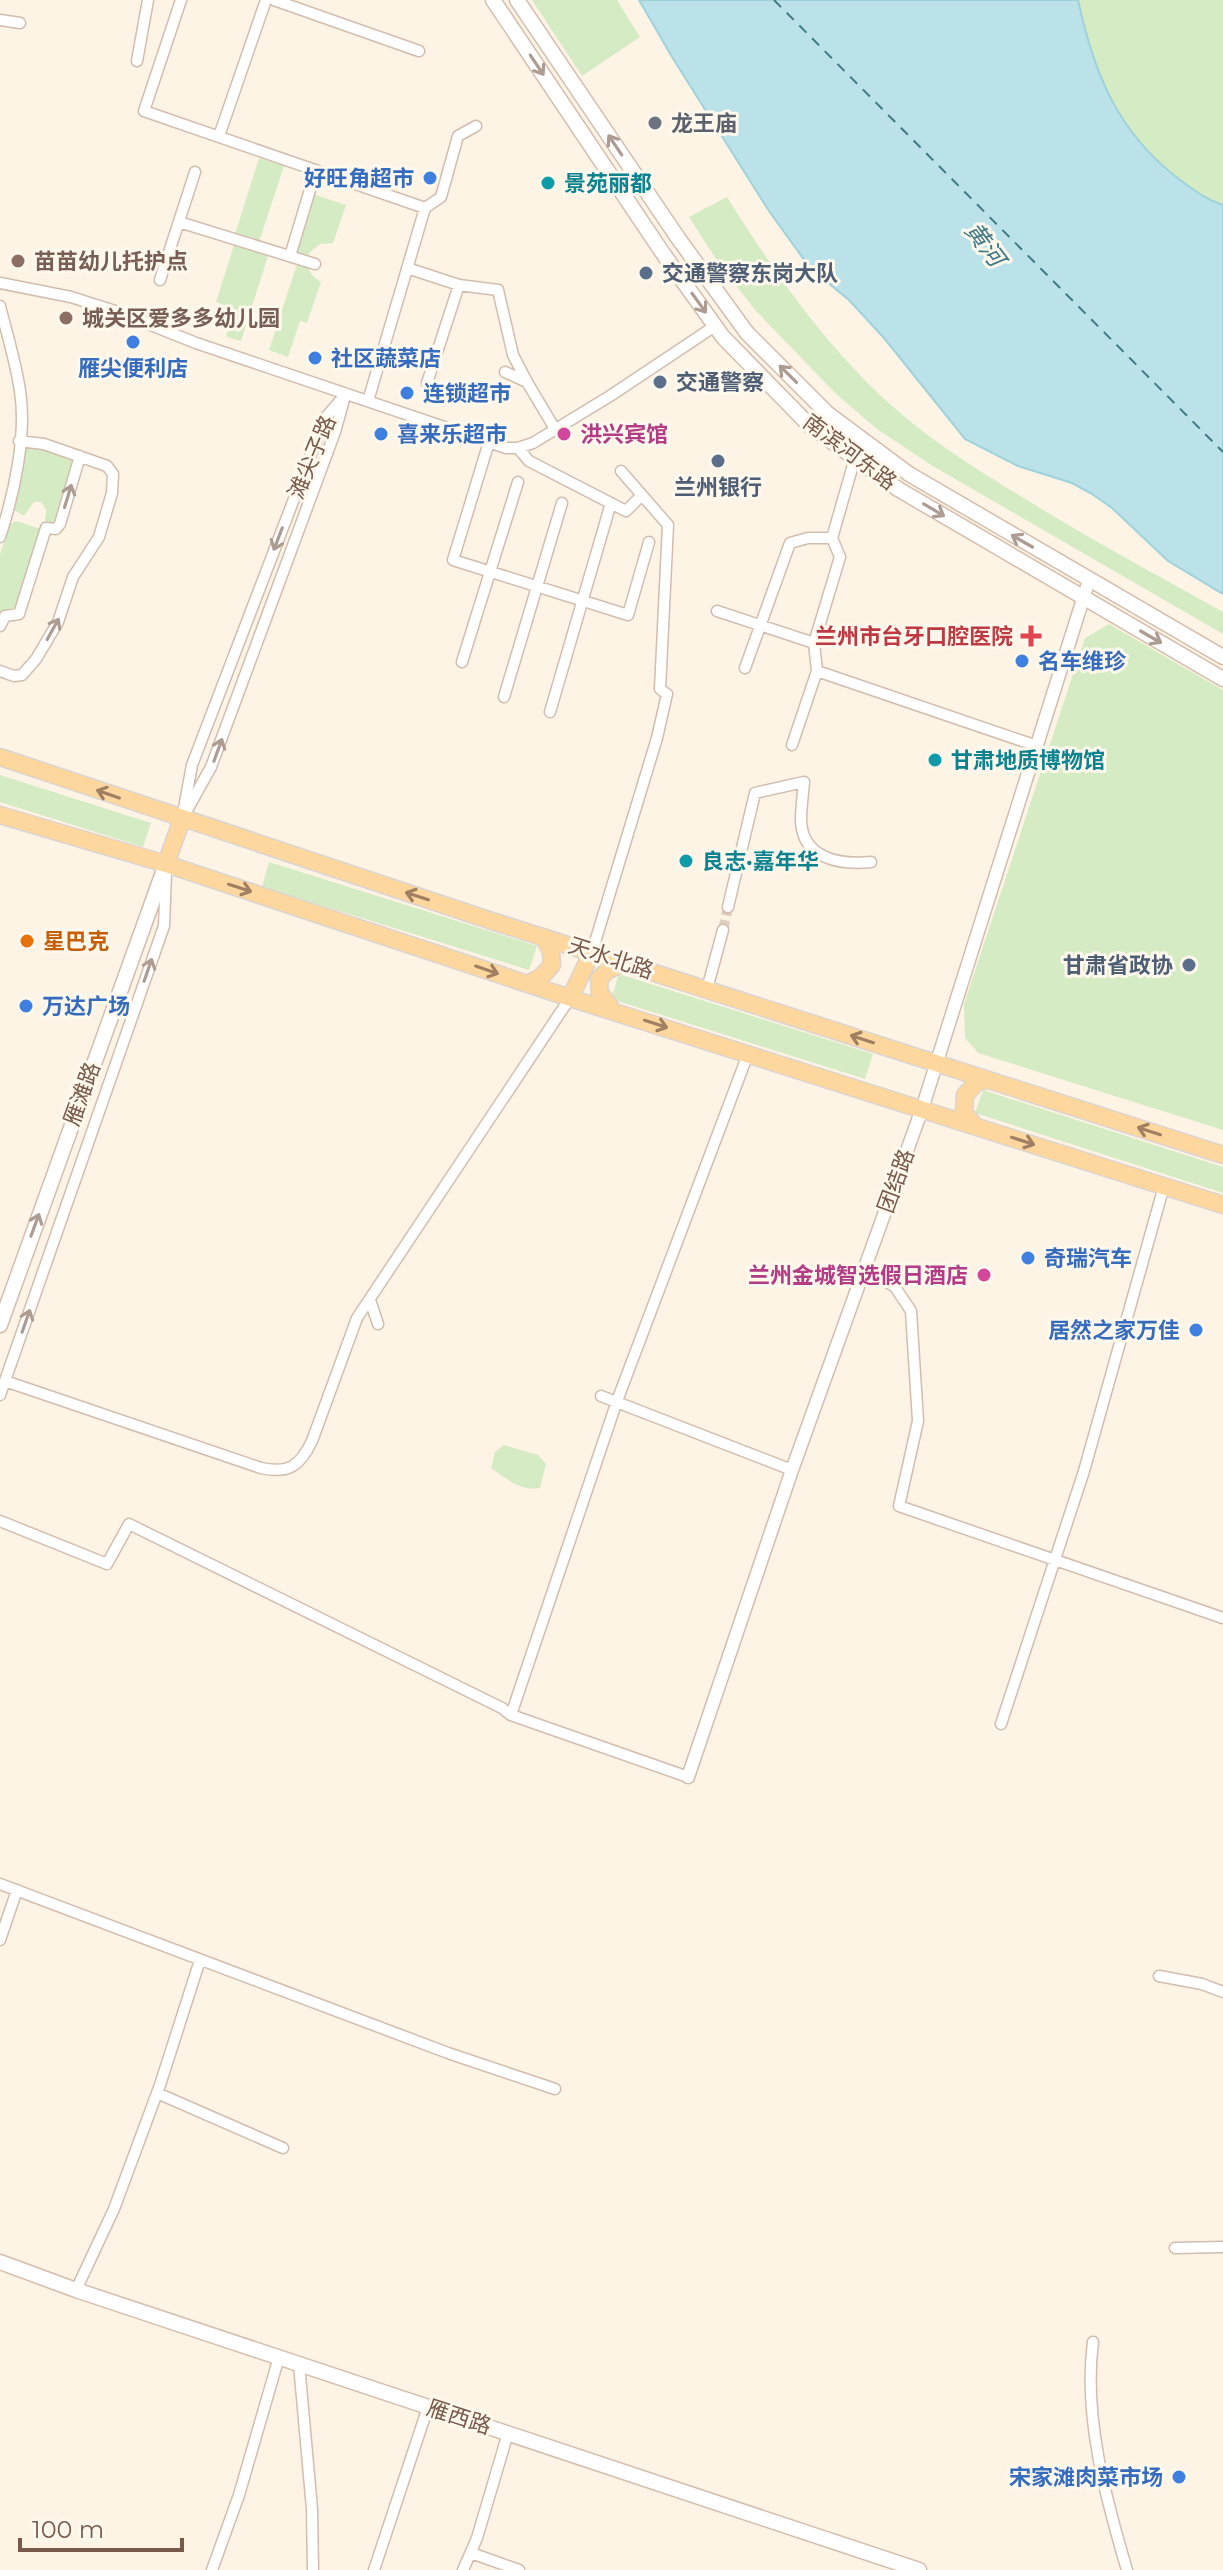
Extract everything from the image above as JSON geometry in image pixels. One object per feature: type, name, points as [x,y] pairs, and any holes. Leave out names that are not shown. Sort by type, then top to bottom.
[{"type":"main road","name":"南滨河东路","points":[[493,0],[715,326],[809,425],[898,489],[1223,679]]},
{"type":"main road","name":"南滨河东路","points":[[517,0],[678,238],[747,333],[817,404],[909,474],[1223,657]]},
{"type":"main road","name":"天水北路","points":[[0,757],[544,937],[1223,1155]]},
{"type":"main road","points":[[0,815],[166,864],[570,998],[1223,1205]]},
{"type":"main road","points":[[166,864],[182,819]]},
{"type":"main road","name":"雁滩路","points":[[0,1325],[166,864]]},
{"type":"main road","points":[[528,984],[547,973],[552,965],[551,952],[544,937]]},
{"type":"main road","points":[[570,998],[592,952]]},
{"type":"main road","points":[[613,1011],[600,993],[599,979],[608,970],[625,963]]},
{"type":"main road","points":[[975,1126],[964,1113],[965,1095],[977,1082],[989,1080]]},
{"type":"main road","name":"雁西路","points":[[0,2262],[919,2570]]},
{"type":"street","points":[[137,61],[148,0]]},
{"type":"street","points":[[181,0],[144,111],[425,208]]},
{"type":"street","points":[[219,136],[266,0]]},
{"type":"street","points":[[274,0],[419,51]]},
{"type":"street","points":[[0,20],[20,23]]},
{"type":"street","points":[[368,401],[425,208],[441,197],[458,136],[476,126]]},
{"type":"street","points":[[290,256],[316,170]]},
{"type":"street","points":[[160,280],[195,172]]},
{"type":"street","points":[[179,222],[315,264]]},
{"type":"street","points":[[407,268],[459,285],[498,290],[513,355],[555,429]]},
{"type":"street","points":[[0,283],[71,297],[163,328],[196,343],[506,448],[533,443],[715,326]]},
{"type":"street","points":[[427,383],[459,285]]},
{"type":"street","points":[[0,306],[20,391],[19,441],[10,504],[0,537]]},
{"type":"street","points":[[505,372],[527,382]]},
{"type":"street","name":"滩尖子路","points":[[182,819],[211,767],[335,432],[346,394]]},
{"type":"street","name":"滩尖子路","points":[[182,819],[192,765],[325,418],[346,394]]},
{"type":"street","points":[[0,671],[14,676],[22,675],[36,659],[58,622],[73,577],[99,537],[112,493],[113,474],[107,466],[44,444],[19,441]]},
{"type":"street","points":[[489,442],[453,560],[628,615],[649,542]]},
{"type":"street","points":[[518,448],[529,461],[626,511],[642,495]]},
{"type":"street","points":[[0,626],[5,616],[19,614],[46,528],[56,529],[60,524],[80,456]]},
{"type":"street","points":[[792,745],[817,671],[814,643],[840,557],[832,538],[855,458]]},
{"type":"street","points":[[592,952],[657,738],[667,694],[660,689],[668,525],[621,471]]},
{"type":"street","points":[[462,662],[518,482]]},
{"type":"street","points":[[504,697],[562,503]]},
{"type":"street","points":[[550,712],[611,503]]},
{"type":"street","points":[[745,668],[790,543],[808,538],[832,538]]},
{"type":"street","name":"团结路","points":[[688,1777],[792,1470],[922,1109],[1089,580]]},
{"type":"street","points":[[717,611],[814,643]]},
{"type":"street","points":[[817,671],[1037,746]]},
{"type":"street","points":[[728,907],[755,793],[804,782],[801,822],[805,840],[820,857],[838,863],[871,862]]},
{"type":"street","points":[[0,1395],[164,926],[166,864]]},
{"type":"street","points":[[707,989],[723,930]]},
{"type":"street","points":[[5,1381],[261,1468],[275,1471],[289,1469],[306,1454],[357,1318],[570,998]]},
{"type":"street","points":[[511,1715],[617,1401],[748,1054]]},
{"type":"street","points":[[1001,1724],[1088,1455],[1164,1186]]},
{"type":"street","points":[[865,1267],[895,1287],[911,1311],[918,1421],[899,1506],[1223,1618]]},
{"type":"street","points":[[370,1300],[378,1324]]},
{"type":"street","points":[[601,1396],[792,1470]]},
{"type":"street","points":[[0,1521],[107,1564],[129,1524],[479,1696],[511,1715],[688,1777]]},
{"type":"street","points":[[0,1884],[448,2053],[555,2089]]},
{"type":"street","points":[[0,1940],[17,1890]]},
{"type":"street","points":[[76,2290],[114,2209],[157,2093],[200,1960]]},
{"type":"street","points":[[1159,1976],[1202,1984],[1223,1992]]},
{"type":"street","points":[[157,2093],[283,2148]]},
{"type":"street","points":[[1175,2248],[1223,2247]]},
{"type":"street","points":[[1093,2342],[1089,2369],[1096,2438],[1106,2498],[1127,2570]]},
{"type":"street","points":[[212,2570],[239,2495],[279,2357]]},
{"type":"street","points":[[299,2364],[312,2509],[313,2570]]},
{"type":"street","points":[[374,2570],[428,2407]]},
{"type":"street","points":[[463,2570],[508,2433]]},
{"type":"street","points":[[471,2553],[519,2570]]},
{"type":"green space","points":[[532,0],[617,0],[640,37],[582,76]]},
{"type":"green space","points":[[1078,0],[1223,0],[1223,205],[1195,191],[1158,162],[1125,122],[1101,77]]},
{"type":"green space","points":[[259,158],[284,166],[259,242],[235,234]]},
{"type":"green space","points":[[313,194],[346,205],[333,243],[320,244],[309,253],[309,270],[321,282],[307,323],[300,321],[288,357],[269,350],[300,255],[295,252]]},
{"type":"green space","points":[[727,197],[778,275],[816,325],[895,409],[1003,485],[1223,612],[1223,634],[931,465],[877,429],[836,394],[756,311],[721,267],[689,217]]},
{"type":"green space","points":[[234,245],[268,256],[241,341],[226,337],[235,309],[216,302]]},
{"type":"green space","points":[[28,446],[75,459],[54,525],[45,523],[46,510],[41,502],[34,502],[24,516],[14,510],[23,451]]},
{"type":"green space","points":[[16,521],[41,529],[27,582],[14,613],[3,611],[0,614],[0,554],[10,524]]},
{"type":"green space","points":[[1109,624],[1223,690],[1223,1130],[978,1053],[965,1038],[964,1004],[1085,638]]},
{"type":"green space","points":[[0,775],[151,823],[143,847],[0,802]]},
{"type":"green space","points":[[269,862],[537,946],[529,970],[262,887]]},
{"type":"green space","points":[[619,974],[873,1054],[865,1079],[611,999]]},
{"type":"green space","points":[[983,1090],[1223,1167],[1223,1193],[975,1113]]},
{"type":"green space","points":[[504,1445],[538,1455],[546,1464],[540,1488],[520,1486],[491,1468],[495,1452]]},
{"type":"water","name":"黄河","points":[[639,0],[1078,0],[1101,77],[1125,122],[1158,162],[1195,191],[1223,205],[1223,594],[1168,561],[1112,508],[1092,494],[1072,483],[1018,466],[965,439],[884,338],[849,300],[810,268],[769,211]]},
{"type":"ferry route","points":[[774,0],[1223,452]]},
{"type":"tunnel","points":[[723,930],[728,907]]},
{"type":"place","name":"龙王庙","points":[[655,123]]},
{"type":"place","name":"好旺角超市","points":[[430,178]]},
{"type":"place","name":"景苑丽都","points":[[548,183]]},
{"type":"place","name":"苗苗幼儿托护点","points":[[18,261]]},
{"type":"place","name":"交通警察东岗大队","points":[[646,273]]},
{"type":"place","name":"城关区爱多多幼儿园","points":[[66,318]]},
{"type":"place","name":"雁尖便利店","points":[[133,342]]},
{"type":"place","name":"社区蔬菜店","points":[[315,358]]},
{"type":"place","name":"交通警察","points":[[660,382]]},
{"type":"place","name":"连锁超市","points":[[407,393]]},
{"type":"place","name":"喜来乐超市","points":[[381,434]]},
{"type":"place","name":"洪兴宾馆","points":[[564,434]]},
{"type":"place","name":"兰州银行","points":[[718,461]]},
{"type":"place","name":"兰州市台牙口腔医院","points":[[1031,636]]},
{"type":"place","name":"名车维珍","points":[[1022,661]]},
{"type":"place","name":"甘肃地质博物馆","points":[[935,760]]},
{"type":"place","name":"良志·嘉年华","points":[[686,861]]},
{"type":"place","name":"星巴克","points":[[27,941]]},
{"type":"place","name":"甘肃省政协","points":[[1189,965]]},
{"type":"place","name":"万达广场","points":[[26,1006]]},
{"type":"place","name":"奇瑞汽车","points":[[1028,1258]]},
{"type":"place","name":"兰州金城智选假日酒店","points":[[984,1275]]},
{"type":"place","name":"居然之家万佳","points":[[1196,1330]]},
{"type":"place","name":"宋家滩肉菜市场","points":[[1179,2477]]}]
